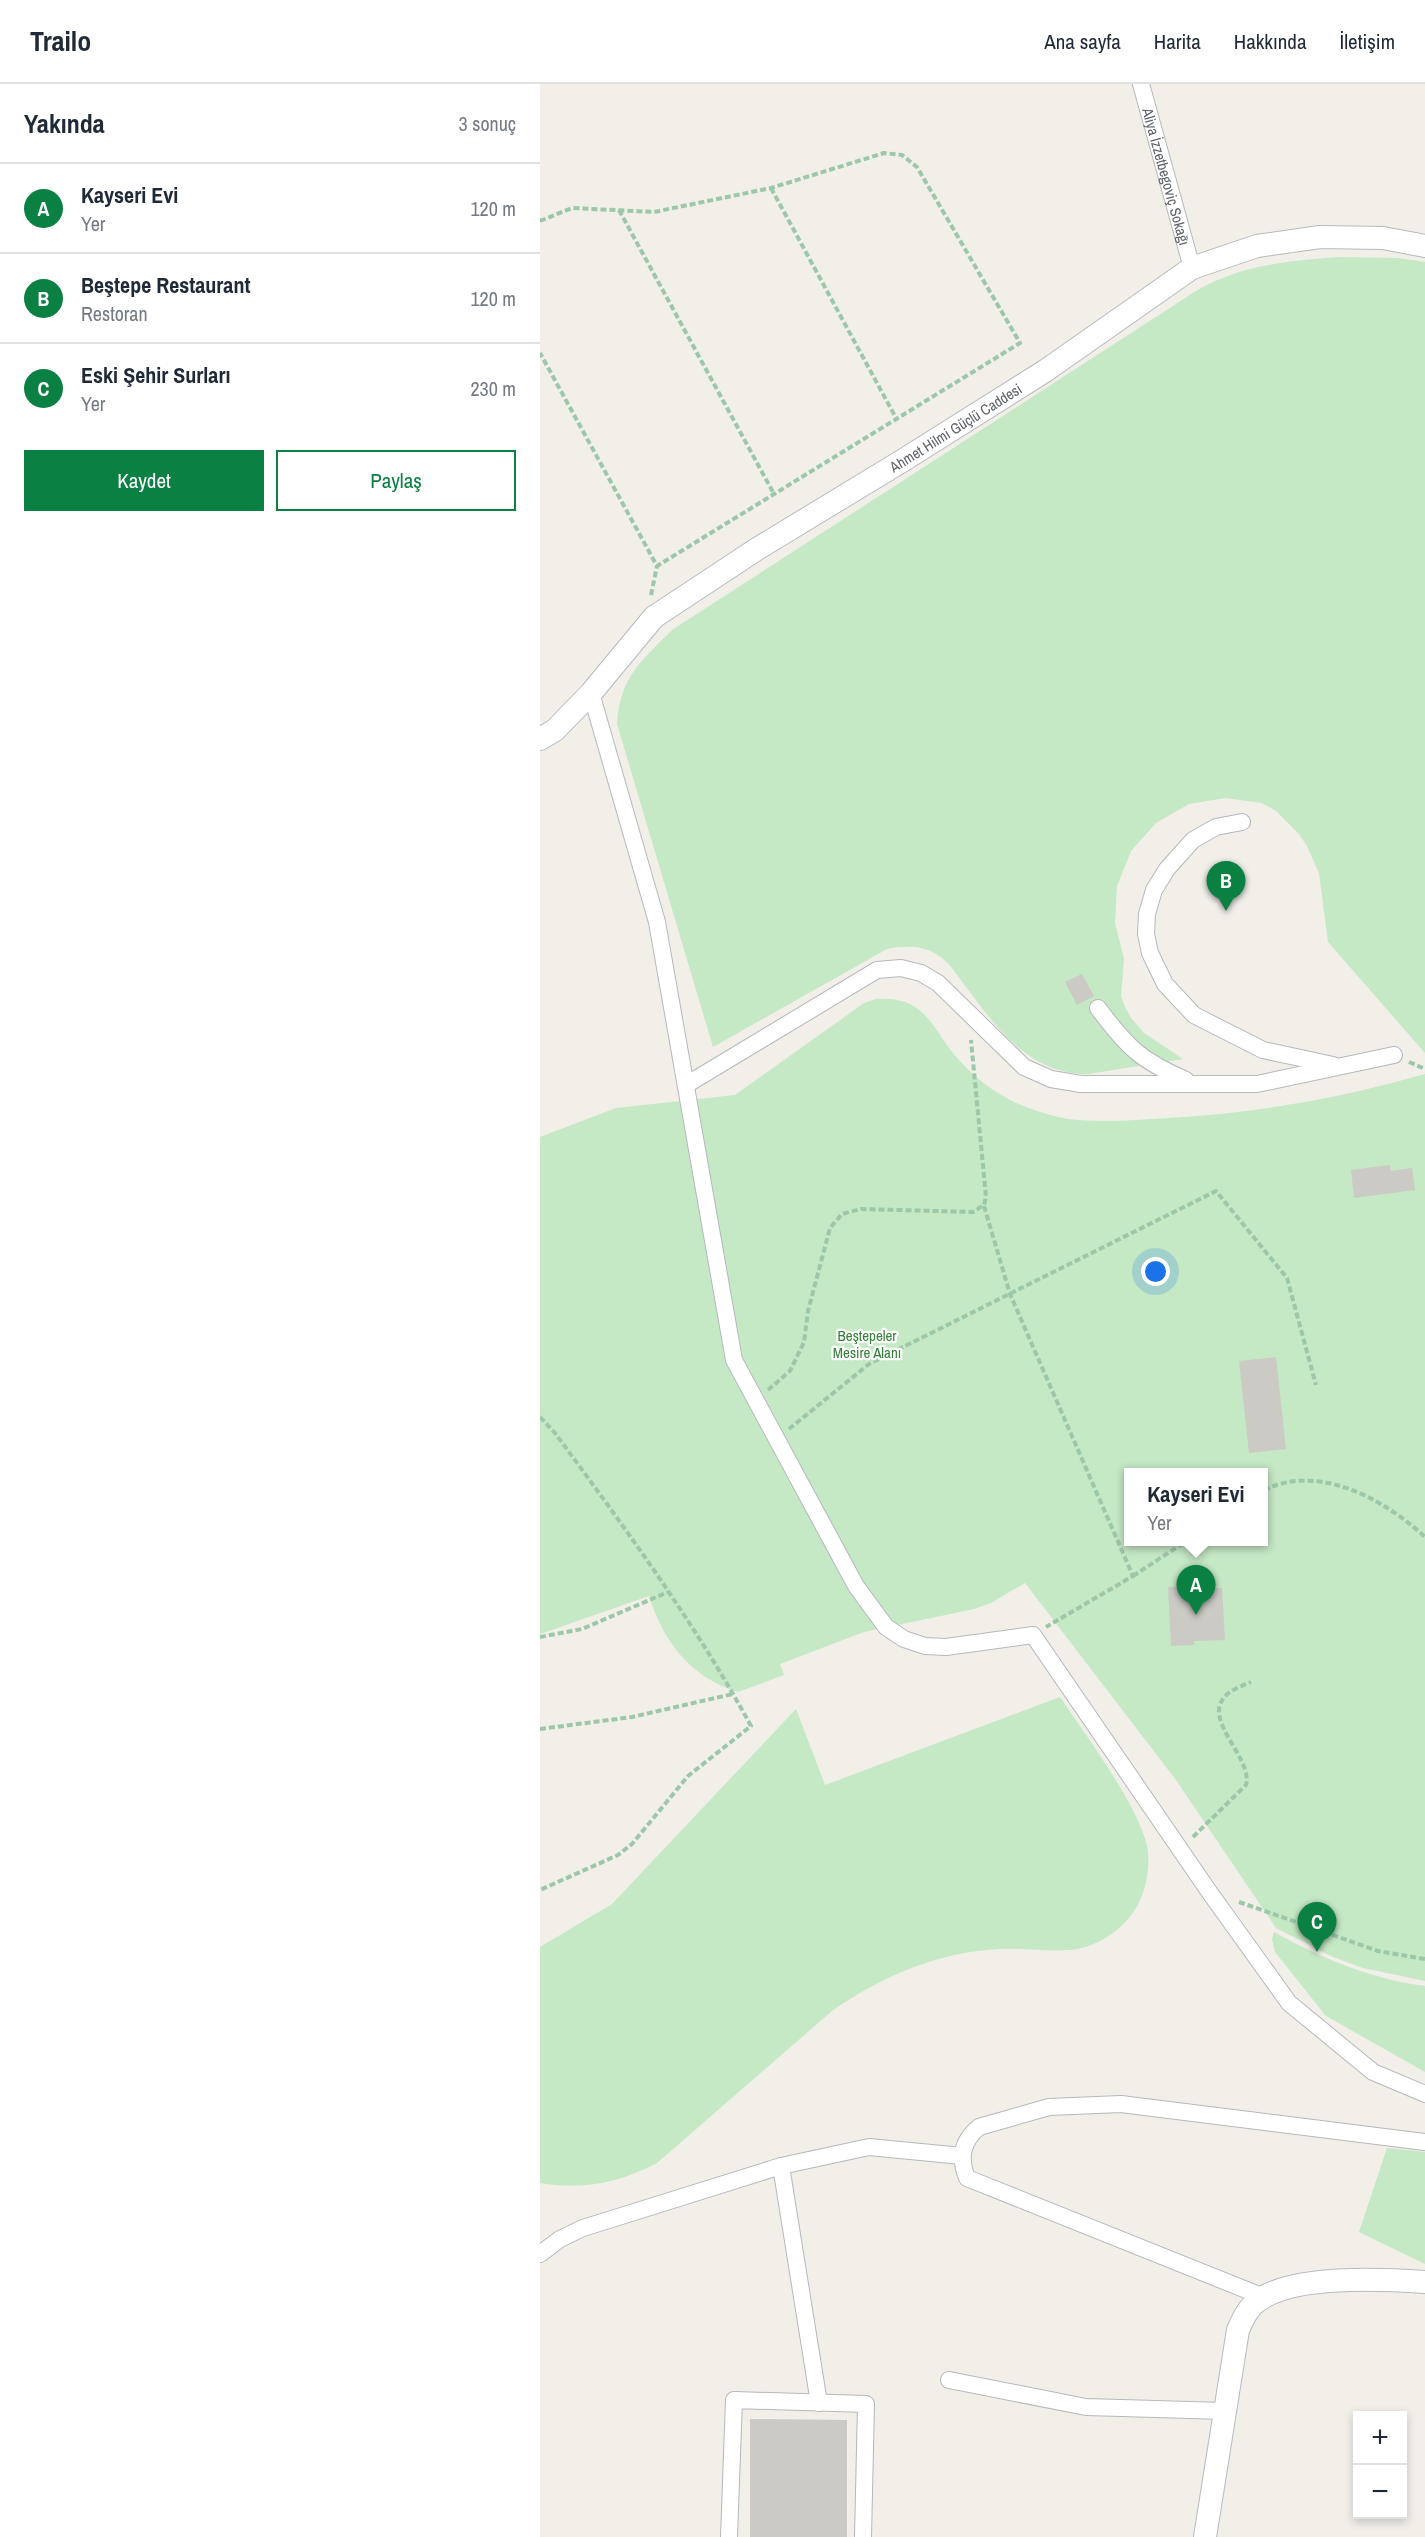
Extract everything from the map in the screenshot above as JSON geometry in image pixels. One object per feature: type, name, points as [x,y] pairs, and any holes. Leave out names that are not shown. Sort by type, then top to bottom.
[{"type":"street","name":"Aliya İzzetbegoviç Sokağı","points":[[1141,84],[1191,268]]},
{"type":"street","name":"Ahmet Hilmi Güçlü Caddesi","points":[[540,739],[555,730],[591,693],[654,617],[757,549],[902,462],[1045,371],[1191,268],[1257,246],[1320,237],[1383,238],[1425,246]]},
{"type":"street","points":[[591,693],[657,922],[734,1360],[856,1586],[886,1627],[904,1639],[925,1646],[1033,1635],[1210,1893],[1289,2003],[1373,2072],[1425,2094]]},
{"type":"street","points":[[1242,822],[1216,827],[1193,840],[1167,869],[1154,890],[1147,914],[1146,934],[1150,953],[1165,984],[1194,1015],[1263,1050],[1339,1066]]},
{"type":"street","points":[[686,1085],[877,970],[901,968],[921,973],[938,983],[1024,1067],[1051,1080],[1081,1084],[1257,1084],[1394,1055]]},
{"type":"street","points":[[1098,1008],[1123,1042],[1156,1068],[1194,1084]]},
{"type":"street","points":[[1264,2297],[968,2178],[963,2167],[962,2156],[970,2135],[979,2127],[1049,2107],[1122,2104],[1425,2142]]},
{"type":"street","points":[[540,2254],[560,2239],[583,2228],[781,2166],[869,2147],[962,2156]]},
{"type":"street","points":[[781,2166],[819,2403]]},
{"type":"street","points":[[1205,2537],[1238,2330],[1245,2314],[1273,2292],[1317,2283],[1377,2279],[1425,2282]]},
{"type":"street","points":[[949,2380],[1086,2407],[1225,2411]]},
{"type":"street","points":[[729,2537],[734,2400],[866,2404],[863,2537]]},
{"type":"path","points":[[540,221],[572,208],[654,212],[771,188],[884,153],[902,155],[917,167],[1020,343],[657,566],[540,354]]},
{"type":"path","points":[[771,188],[896,418]]},
{"type":"path","points":[[619,210],[774,494]]},
{"type":"path","points":[[969,1013],[986,1197],[984,1206],[1010,1294],[1133,1576]]},
{"type":"path","points":[[777,1439],[869,1364],[1216,1191],[1287,1278],[1316,1384]]},
{"type":"path","points":[[754,1398],[774,1386],[790,1371],[804,1342],[811,1300],[830,1228],[835,1220],[851,1210],[861,1209],[973,1212],[984,1206]]},
{"type":"path","points":[[540,1417],[555,1433],[649,1560],[751,1726],[688,1776],[632,1844],[618,1855],[540,1890]]},
{"type":"path","points":[[1268,1488],[1286,1481],[1307,1479],[1352,1489],[1406,1520],[1425,1537]]},
{"type":"path","points":[[1033,1635],[1179,1546]]},
{"type":"path","points":[[540,1637],[582,1629],[668,1592]]},
{"type":"path","points":[[1180,1849],[1246,1785],[1246,1773],[1222,1722],[1219,1709],[1228,1693],[1251,1682]]},
{"type":"path","points":[[540,1729],[632,1717],[733,1694]]},
{"type":"path","points":[[1210,1893],[1378,1951],[1425,1959]]},
{"type":"green space","points":[[1338,257],[1398,258],[1425,262],[1425,1053],[1328,942],[1319,873],[1299,834],[1276,811],[1262,803],[1225,798],[1189,804],[1156,823],[1131,851],[1117,886],[1115,923],[1124,959],[1121,996],[1125,1007],[1144,1033],[1183,1059],[1088,1074],[1067,1072],[1049,1066],[1032,1058],[1003,1033],[945,960],[930,951],[912,947],[887,949],[713,1047],[617,724],[622,694],[634,671],[672,630],[1196,291],[1230,275],[1247,270],[1301,260]]},
{"type":"green space","name":"Beştepeler Mesire Alanı","points":[[876,999],[893,999],[917,1008],[926,1016],[958,1059],[990,1088],[1026,1107],[1069,1119],[1131,1120],[1202,1116],[1266,1108],[1330,1097],[1425,1074],[1425,1981],[1363,1968],[1333,1957],[1276,1928],[1176,1780],[1025,1583],[991,1603],[974,1609],[864,1632],[780,1664],[784,1675],[738,1692],[706,1677],[681,1656],[662,1628],[649,1596],[540,1634],[540,1137],[616,1108],[735,1095],[864,1003]]},
{"type":"green space","points":[[1060,1697],[1122,1791],[1142,1829],[1147,1846],[1148,1870],[1142,1894],[1136,1908],[1120,1927],[1106,1938],[1082,1948],[977,1951],[933,1961],[891,1977],[832,2011],[657,2163],[629,2176],[600,2183],[571,2186],[540,2183],[540,1947],[612,1904],[796,1709],[825,1785]]},
{"type":"green space","points":[[1274,1932],[1366,1973],[1425,1986],[1425,2072],[1326,2016],[1275,1952],[1272,1939]]},
{"type":"green space","points":[[1387,2148],[1425,2152],[1425,2264],[1359,2232]]},
{"type":"building","points":[[1082,974],[1094,996],[1077,1005],[1065,982]]},
{"type":"building","points":[[1390,1165],[1391,1171],[1412,1168],[1415,1190],[1354,1198],[1351,1170]]},
{"type":"building","points":[[1276,1357],[1286,1449],[1249,1453],[1239,1361]]},
{"type":"building","points":[[1193,1586],[1193,1589],[1222,1588],[1225,1640],[1194,1641],[1194,1645],[1171,1646],[1168,1587]]},
{"type":"building","points":[[750,2419],[847,2420],[847,2537],[750,2537]]},
{"type":"place","name":"Beştepe Restaurant","points":[[1226,911]]},
{"type":"place","name":"Kayseri Evi","points":[[1196,1615]]},
{"type":"place","name":"Eski Şehir Surları","points":[[1317,1952]]}]
